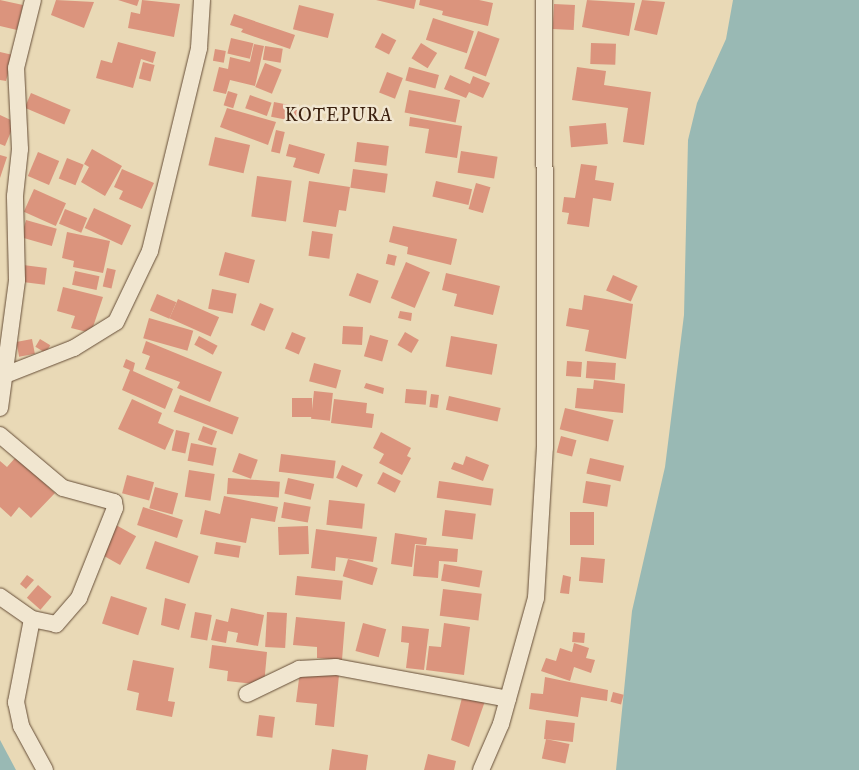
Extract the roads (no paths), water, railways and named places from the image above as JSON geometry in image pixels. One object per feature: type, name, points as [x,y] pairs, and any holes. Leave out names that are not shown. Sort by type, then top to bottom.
[{"type":"street","points":[[0,408],[16,280],[8,210],[20,149],[16,68],[33,0]]},
{"type":"street","points":[[3,375],[74,348],[116,322],[150,251],[199,48],[202,0]]},
{"type":"street","points":[[481,770],[508,699],[536,598],[545,447],[544,0]]},
{"type":"street","points":[[0,435],[63,488],[114,502],[115,508],[79,598],[56,624],[32,619],[0,597]]},
{"type":"street","points":[[32,619],[16,702],[21,726],[45,770]]},
{"type":"street","points":[[247,694],[299,669],[336,667],[508,699]]},
{"type":"water","points":[[733,0],[859,0],[859,770],[616,770],[632,611],[665,467],[684,315],[688,140],[697,103],[726,39]]},
{"type":"water","points":[[0,740],[16,770],[0,770]]},
{"type":"district","name":"KOTEPURA","points":[[339,115]]}]
